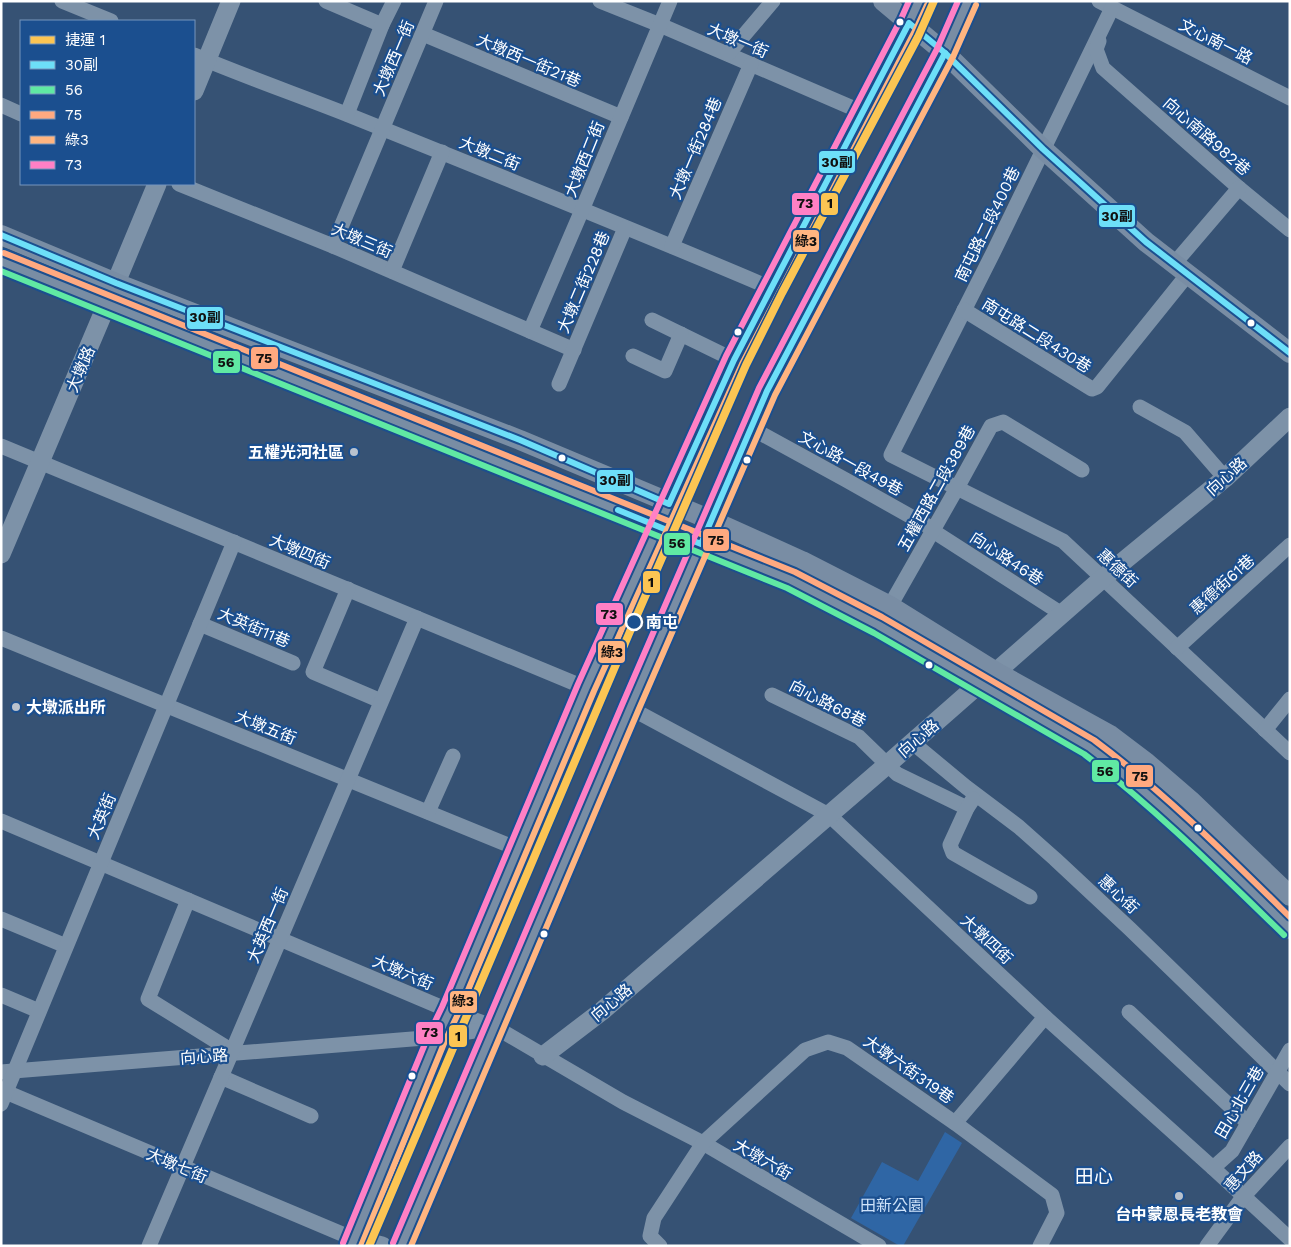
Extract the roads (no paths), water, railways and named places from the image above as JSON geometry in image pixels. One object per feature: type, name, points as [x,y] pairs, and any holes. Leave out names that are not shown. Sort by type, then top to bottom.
[{"type":"main road","points":[[883,1],[945,53],[1044,149],[1146,242],[1290,353]]},
{"type":"main road","points":[[357,1244],[438,1037],[586,688],[734,360],[909,24],[919,1]]},
{"type":"main road","points":[[401,1246],[767,391],[945,53],[968,1]]},
{"type":"main road","points":[[1,235],[116,283],[520,440],[711,520],[802,561],[890,606],[996,672],[1110,735],[1147,763],[1190,800],[1290,896]]},
{"type":"main road","points":[[1,260],[791,580],[878,625],[1089,747],[1117,767],[1166,810],[1290,929]]},
{"type":"street","points":[[62,1],[109,20]]},
{"type":"street","points":[[195,86],[200,58],[231,1]]},
{"type":"street","points":[[326,1],[382,25]]},
{"type":"street","points":[[347,114],[382,25],[394,1]]},
{"type":"street","name":"大墩西一街","points":[[332,246],[436,1]]},
{"type":"street","name":"大墩一街","points":[[600,1],[862,112]]},
{"type":"street","name":"大墩西二街","points":[[530,331],[670,1]]},
{"type":"street","points":[[728,54],[773,1]]},
{"type":"street","name":"向心南路982巷","points":[[1109,3],[1096,49],[1103,68],[1239,188],[1290,230]]},
{"type":"street","name":"文心南一路","points":[[1109,3],[1290,98]]},
{"type":"street","name":"南屯路二段400巷","points":[[891,454],[1044,149],[1109,3]]},
{"type":"street","name":"大墩西一街21巷","points":[[423,34],[621,117]]},
{"type":"street","name":"大墩二街","points":[[200,58],[442,152],[771,288]]},
{"type":"street","name":"大墩一街284巷","points":[[672,246],[751,64]]},
{"type":"street","points":[[1,105],[20,114]]},
{"type":"street","points":[[392,271],[442,152]]},
{"type":"street","name":"大墩路","points":[[2,548],[157,185]]},
{"type":"street","name":"大墩三街","points":[[181,185],[392,271],[530,331]]},
{"type":"street","points":[[1181,269],[1239,188]]},
{"type":"street","name":"大墩二街228巷","points":[[559,384],[625,228]]},
{"type":"street","name":"南屯路二段430巷","points":[[964,310],[1092,389],[1097,387],[1181,269]]},
{"type":"street","points":[[652,320],[734,360]]},
{"type":"street","name":"大墩二街228巷","points":[[530,331],[574,350]]},
{"type":"street","points":[[633,356],[665,371],[681,334]]},
{"type":"street","points":[[1140,407],[1185,432],[1225,478]]},
{"type":"street","name":"向心路","points":[[543,1056],[602,1011],[979,684],[996,672],[1103,578],[1225,478],[1290,417]]},
{"type":"street","name":"五權西路二段389巷","points":[[890,606],[958,488],[990,426],[1003,422],[1082,470]]},
{"type":"street","name":"文心路一段49巷","points":[[751,428],[933,530]]},
{"type":"street","name":"大墩四街","points":[[1,446],[586,688]]},
{"type":"street","name":"惠德街","points":[[891,454],[1064,541],[1290,753]]},
{"type":"street","name":"向心路46巷","points":[[933,530],[1062,614]]},
{"type":"street","name":"大英街","points":[[3,1096],[8,1071],[39,1011],[234,542]]},
{"type":"street","name":"惠德街61巷","points":[[1177,648],[1290,546]]},
{"type":"street","points":[[348,589],[313,672],[381,701]]},
{"type":"street","name":"大英西一街","points":[[149,1246],[417,618]]},
{"type":"street","name":"大英街11巷","points":[[200,624],[293,663]]},
{"type":"street","name":"大墩五街","points":[[1,638],[518,849]]},
{"type":"street","name":"向心路68巷","points":[[772,695],[859,737],[888,764]]},
{"type":"street","points":[[1265,730],[1290,699]]},
{"type":"street","name":"大墩四街","points":[[630,708],[829,815],[1045,1017],[1290,1239]]},
{"type":"street","name":"惠心街","points":[[913,742],[966,787],[1019,827],[1062,865],[1290,1084]]},
{"type":"street","points":[[428,812],[453,756]]},
{"type":"street","points":[[888,764],[897,774],[967,808]]},
{"type":"street","points":[[976,794],[967,808],[950,846],[953,853],[1030,897]]},
{"type":"street","name":"大墩六街","points":[[1,821],[450,1011],[495,1028],[623,1102],[703,1143],[858,1240],[879,1246]]},
{"type":"street","points":[[188,900],[148,998],[231,1052]]},
{"type":"street","points":[[1,919],[66,946]]},
{"type":"street","points":[[1,995],[39,1011]]},
{"type":"street","points":[[1128,1012],[1248,1123]]},
{"type":"street","points":[[955,1123],[1045,1017]]},
{"type":"street","name":"向心路","points":[[8,1071],[438,1037],[495,1028]]},
{"type":"street","name":"大墩六街319巷","points":[[660,1246],[650,1236],[654,1218],[703,1143],[805,1050],[828,1042],[847,1048],[955,1123],[1052,1195],[1057,1213],[1040,1246]]},
{"type":"street","name":"田心北三巷","points":[[1213,1168],[1232,1151],[1290,1050]]},
{"type":"street","points":[[221,1077],[311,1116]]},
{"type":"street","name":"大墩七街","points":[[3,1096],[183,1167],[357,1244],[382,1246]]},
{"type":"street","name":"惠文路","points":[[1207,1246],[1243,1197],[1290,1146]]},
{"type":"metro line","name":"1","points":[[369,1246],[634,622],[746,365],[782,293],[918,37],[934,1]]},
{"type":"place","name":"五權光河社區","points":[[354,452]]},
{"type":"place","name":"南屯","points":[[634,622]]},
{"type":"place","name":"大墩派出所","points":[[16,707]]},
{"type":"place","name":"台中蒙恩長老教會","points":[[1179,1196]]},
{"type":"district","name":"田心","points":[[1094,1176]]},
{"type":"park label","name":"田新公園","points":[[892,1205]]}]
